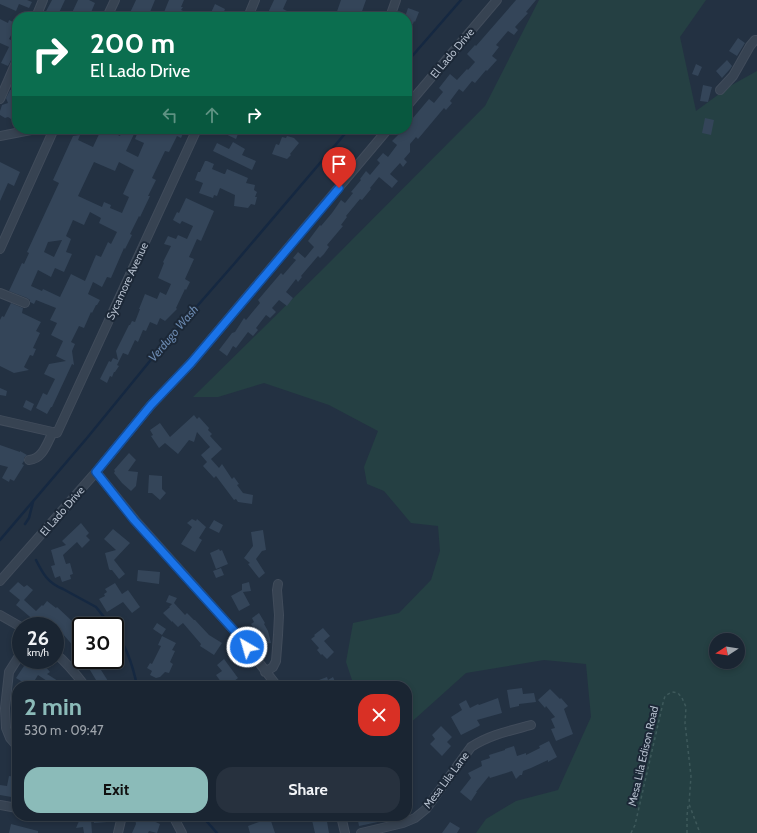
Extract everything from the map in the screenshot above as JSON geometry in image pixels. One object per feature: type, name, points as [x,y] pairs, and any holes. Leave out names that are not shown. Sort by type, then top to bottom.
[{"type":"street","points":[[38,12],[43,0]]},
{"type":"street","points":[[109,12],[115,0]]},
{"type":"street","points":[[250,12],[255,0]]},
{"type":"street","points":[[392,12],[396,0]]},
{"type":"street","name":"El Lado Drive","points":[[412,100],[497,0]]},
{"type":"street","points":[[720,90],[733,76],[750,46],[755,40],[757,40]]},
{"type":"street","points":[[0,99],[12,71]]},
{"type":"street","points":[[0,136],[12,134]]},
{"type":"street","points":[[0,248],[52,134]]},
{"type":"street","name":"Sycamore Avenue","points":[[29,460],[36,459],[41,454],[55,433],[195,134]]},
{"type":"street","name":"El Lado Drive","points":[[0,581],[96,472],[151,405],[191,363],[384,134]]},
{"type":"street","points":[[0,293],[25,303]]},
{"type":"street","points":[[0,420],[55,433]]},
{"type":"street","points":[[96,472],[134,520],[238,635],[273,681]]},
{"type":"street","points":[[265,672],[273,667],[276,660],[279,616],[278,584]]},
{"type":"street","points":[[0,615],[12,622]]},
{"type":"street","points":[[64,661],[82,681]]},
{"type":"street","points":[[12,667],[9,672],[5,708],[6,728],[12,740]]},
{"type":"street","name":"Mesa Lila Lane","points":[[412,819],[426,809],[471,747],[498,733],[531,725]]},
{"type":"street","points":[[0,805],[12,807]]},
{"type":"street","points":[[118,833],[121,821]]},
{"type":"street","points":[[176,821],[182,833]]},
{"type":"street","points":[[342,821],[344,833]]},
{"type":"street","name":"Mesa Lila Lane","points":[[361,833],[407,821]]},
{"type":"path","name":"Mesa Lila Edison Road","points":[[631,833],[635,825],[665,696],[672,692],[678,693],[686,707],[685,723],[692,776],[689,804],[700,833]]},
{"type":"path","points":[[687,833],[689,804]]},
{"type":"green space","points":[[539,0],[706,0],[680,37],[696,111],[730,86],[757,71],[757,833],[476,833],[486,819],[516,801],[558,790],[591,717],[586,664],[544,660],[466,673],[412,722],[412,681],[352,681],[346,662],[353,623],[399,613],[431,580],[440,551],[438,526],[411,523],[384,491],[367,484],[364,467],[378,431],[329,405],[264,383],[218,397],[193,397],[485,106]]},
{"type":"building","points":[[0,0],[27,0],[32,2],[29,8],[19,4],[16,11],[0,4]]},
{"type":"building","points":[[52,0],[65,0],[59,12],[46,12]]},
{"type":"building","points":[[78,0],[89,0],[95,3],[91,12],[72,12]]},
{"type":"building","points":[[136,0],[155,0],[150,12],[130,12]]},
{"type":"building","points":[[169,0],[184,0],[181,10],[185,12],[164,12]]},
{"type":"building","points":[[274,0],[287,0],[283,9],[289,12],[268,12]]},
{"type":"building","points":[[341,0],[366,0],[362,12],[337,12]]},
{"type":"building","points":[[516,0],[536,0],[526,12],[528,13],[515,27],[518,30],[514,35],[508,31],[496,45],[499,47],[492,56],[497,60],[475,83],[472,81],[463,92],[459,89],[450,101],[452,103],[446,110],[444,108],[418,139],[416,137],[410,144],[410,152],[404,159],[407,162],[403,167],[400,163],[390,174],[398,181],[392,188],[379,177],[362,200],[360,199],[346,216],[347,217],[341,225],[343,226],[327,245],[329,247],[324,254],[320,258],[318,256],[301,276],[302,277],[298,282],[296,279],[286,292],[293,298],[287,306],[279,300],[272,308],[276,312],[270,318],[266,315],[256,328],[258,330],[253,336],[248,332],[236,348],[233,346],[227,356],[219,350],[232,333],[235,332],[244,318],[246,320],[260,303],[258,300],[281,273],[283,275],[296,260],[293,258],[298,252],[305,258],[314,247],[308,241],[341,200],[345,203],[353,193],[351,192],[366,171],[370,175],[380,163],[377,160],[383,153],[388,157],[397,145],[392,141],[399,134],[412,134],[412,119],[429,99],[434,103],[443,92],[439,88],[450,74],[457,80],[475,62],[467,54],[475,45],[476,46]]},
{"type":"building","points":[[215,4],[225,9],[224,12],[211,12]]},
{"type":"building","points":[[408,8],[419,12],[413,24],[412,12],[407,12]]},
{"type":"building","points":[[0,19],[8,23],[9,20],[12,22],[12,33],[9,39],[12,40],[12,58],[8,66],[1,63],[9,47],[0,43]]},
{"type":"building","points":[[738,38],[745,43],[737,56],[729,51]]},
{"type":"building","points":[[727,60],[732,66],[722,78],[716,71]]},
{"type":"building","points":[[696,64],[702,67],[698,76],[692,74]]},
{"type":"building","points":[[703,85],[712,87],[708,102],[700,101]]},
{"type":"building","points":[[12,89],[11,119],[0,115],[2,105],[8,103],[6,98]]},
{"type":"building","points":[[705,118],[714,120],[711,135],[702,133]]},
{"type":"building","points":[[99,134],[116,134],[120,136],[121,134],[134,134],[126,151],[138,157],[144,143],[135,139],[137,134],[183,134],[181,138],[177,136],[169,152],[165,151],[152,178],[156,180],[148,196],[150,196],[130,234],[132,235],[125,249],[124,248],[111,278],[107,277],[102,287],[93,282],[88,294],[100,300],[92,313],[91,312],[84,328],[79,326],[71,342],[75,344],[72,351],[74,365],[72,364],[52,407],[47,414],[36,408],[43,393],[47,395],[55,379],[44,374],[49,364],[66,361],[56,356],[63,341],[51,335],[57,323],[50,320],[56,308],[36,300],[34,304],[27,298],[9,291],[22,263],[24,264],[29,253],[27,252],[59,183],[53,180],[73,136],[80,135],[78,140],[93,147]],"holes":[[[94,162],[115,171],[119,162],[134,170],[123,194],[129,197],[122,213],[110,208],[111,205],[104,202],[102,207],[78,196]],[[90,212],[101,218],[99,223],[117,232],[111,244],[108,242],[101,257],[96,255],[85,281],[71,274],[60,297],[43,289],[42,291],[31,286],[38,270],[51,277],[55,268],[64,272],[72,254],[66,252],[71,239],[66,236],[73,220],[84,225]],[[62,240],[54,257],[44,252],[48,242]]]},
{"type":"building","points":[[226,134],[238,134],[236,139]]},
{"type":"building","points":[[287,136],[294,138],[299,143],[290,154],[291,155],[287,159],[272,154],[276,144],[279,145],[282,137],[286,138]]},
{"type":"building","points":[[233,142],[245,149],[242,155],[256,161],[252,170],[213,151],[217,143],[229,149]]},
{"type":"building","points":[[205,161],[214,164],[212,169],[224,174],[227,169],[248,178],[246,183],[255,185],[254,190],[257,192],[255,197],[257,197],[255,205],[251,204],[248,208],[234,206],[235,195],[220,188],[217,196],[214,195],[213,198],[199,193],[203,183],[195,180]]},
{"type":"building","points":[[0,162],[20,172],[14,186],[8,183],[0,201]]},
{"type":"building","points":[[186,198],[214,211],[201,241],[197,239],[189,257],[194,259],[185,279],[190,282],[186,290],[185,289],[176,308],[177,309],[165,321],[160,318],[157,325],[150,322],[146,331],[143,330],[138,342],[135,340],[128,355],[123,353],[117,365],[119,366],[112,377],[110,376],[107,383],[100,379],[109,361],[111,362],[113,358],[118,360],[116,351],[129,325],[132,321],[135,322],[145,294],[157,299],[160,292],[166,295],[171,284],[158,278],[164,263],[163,262],[171,246],[164,244],[168,236],[176,239],[178,235],[187,239],[193,226],[182,221],[180,224],[173,220],[177,212],[179,213]]},
{"type":"building","points":[[11,303],[23,308],[22,313],[41,322],[36,331],[40,333],[33,348],[36,349],[33,356],[30,355],[24,367],[29,370],[14,373],[0,366],[0,320],[2,316],[4,317]]},
{"type":"building","points":[[0,388],[7,391],[6,396],[0,395]]},
{"type":"building","points":[[26,400],[34,404],[31,411],[23,407]]},
{"type":"building","points":[[194,415],[197,419],[199,417],[209,428],[208,430],[212,434],[210,436],[222,449],[211,459],[219,468],[222,464],[232,479],[234,477],[239,484],[237,485],[243,493],[253,495],[252,504],[238,502],[236,499],[234,500],[216,476],[214,478],[203,466],[207,462],[201,455],[210,447],[197,432],[194,442],[189,440],[178,454],[165,443],[159,448],[151,436],[153,435],[150,430],[160,423],[170,437]]},
{"type":"building","points":[[0,445],[20,451],[27,455],[22,464],[24,465],[14,481],[10,479],[9,482],[2,478],[8,467],[0,465]]},
{"type":"building","points":[[129,453],[136,460],[128,471],[138,472],[136,486],[131,491],[114,473],[114,470]]},
{"type":"building","points":[[149,475],[162,476],[162,489],[166,493],[160,500],[152,493],[148,493]]},
{"type":"building","points":[[192,519],[196,521],[197,519],[206,527],[199,538],[202,540],[195,552],[181,544],[192,527],[187,523]]},
{"type":"building","points":[[214,520],[223,525],[219,533],[209,528]]},
{"type":"building","points":[[81,523],[89,533],[86,536],[90,540],[82,548],[77,542],[63,555],[66,564],[70,563],[73,574],[70,575],[71,579],[62,582],[60,576],[55,578],[51,566],[55,565],[51,550],[66,545],[62,541]]},
{"type":"building","points":[[113,529],[130,543],[114,560],[125,574],[119,579],[112,570],[109,569],[105,553],[116,550],[104,539]]},
{"type":"building","points":[[263,530],[266,550],[262,551],[256,559],[265,573],[259,578],[248,564],[250,563],[244,558],[253,546],[251,532]]},
{"type":"building","points":[[219,549],[220,551],[222,550],[228,564],[216,569],[210,553]]},
{"type":"building","points":[[221,568],[224,575],[216,578],[213,571]]},
{"type":"building","points":[[138,570],[160,572],[159,584],[137,581]]},
{"type":"building","points":[[18,582],[24,587],[27,585],[33,590],[24,600],[36,611],[47,601],[56,608],[57,607],[72,621],[72,645],[64,635],[64,617],[30,617],[16,605],[20,600],[9,591]]},
{"type":"building","points":[[249,582],[251,591],[243,592],[250,605],[239,611],[231,596],[242,590],[242,584]]},
{"type":"building","points":[[115,583],[122,594],[128,590],[140,607],[132,613],[123,602],[107,612],[99,599],[105,596],[104,594],[107,592],[105,589]]},
{"type":"building","points":[[169,595],[177,598],[174,603],[185,615],[187,613],[209,635],[222,643],[214,655],[200,646],[201,644],[183,623],[178,627],[163,613],[172,604],[166,602]]},
{"type":"building","points":[[259,613],[265,623],[264,624],[268,631],[271,643],[263,644],[262,638],[259,639],[251,624],[254,622],[252,618]]},
{"type":"building","points":[[157,623],[166,629],[162,635],[153,629]]},
{"type":"building","points":[[323,628],[330,636],[324,641],[334,652],[327,659],[317,650],[319,648],[311,639]]},
{"type":"building","points":[[162,636],[176,643],[172,650],[175,651],[170,662],[173,664],[169,673],[165,672],[160,677],[156,678],[150,675],[152,671],[147,668],[150,663],[152,664],[161,646],[158,645]]},
{"type":"building","points":[[224,659],[238,678],[234,681],[220,681],[216,675],[222,671],[217,665]]},
{"type":"building","points":[[22,669],[47,669],[50,672],[47,674],[58,681],[47,681],[38,675],[34,681],[21,681],[16,678]]},
{"type":"building","points":[[89,669],[103,669],[101,670],[108,681],[94,681],[96,680]]},
{"type":"building","points":[[327,677],[328,680],[333,677],[335,681],[319,681]]},
{"type":"building","points":[[522,688],[523,694],[534,693],[536,702],[519,704],[519,706],[510,708],[507,690]]},
{"type":"building","points":[[550,689],[568,706],[564,709],[573,734],[556,741],[551,729],[555,728],[551,719],[555,717],[546,706],[545,708],[538,700]]},
{"type":"building","points":[[498,698],[502,713],[477,720],[480,725],[479,726],[461,735],[451,717],[462,710],[459,704],[466,700],[470,708]]},
{"type":"building","points":[[441,726],[452,737],[447,742],[451,746],[442,756],[430,744],[435,739],[432,735]]},
{"type":"building","points":[[549,741],[557,757],[523,771],[522,775],[516,779],[512,771],[490,778],[489,776],[476,792],[471,801],[460,792],[471,778],[468,773],[482,766],[481,761],[490,758],[489,755],[514,746],[517,756],[526,753],[526,755],[540,748],[539,746]]},
{"type":"building","points":[[9,776],[12,776],[12,797],[0,795],[0,785],[7,786]]},
{"type":"building","points":[[79,821],[91,821],[92,833],[84,833],[83,827],[76,828]]},
{"type":"building","points":[[94,821],[107,822],[94,823]]},
{"type":"building","points":[[135,821],[154,821],[160,824],[157,833],[149,831],[148,833],[132,833],[136,824]]},
{"type":"building","points":[[262,821],[271,821],[275,833],[250,833],[248,826]]},
{"type":"building","points":[[312,821],[327,821],[329,833],[315,833]]},
{"type":"building","points":[[358,821],[383,821],[359,826]]},
{"type":"building","points":[[450,822],[460,828],[457,833],[442,833]]},
{"type":"building","points":[[11,824],[38,831],[38,833],[9,833]]},
{"type":"waterway","name":"Verdugo Wash","points":[[412,56],[461,0]]},
{"type":"waterway","name":"Verdugo Wash","points":[[0,540],[87,438],[163,345],[345,134]]},
{"type":"waterway","points":[[25,524],[29,518],[33,502]]},
{"type":"waterway","points":[[36,560],[44,574],[53,584],[96,607],[104,617]]},
{"type":"waterway","points":[[124,646],[134,671],[136,681]]},
{"type":"waterway","points":[[206,821],[217,833]]},
{"type":"route","points":[[247,647],[238,635],[134,520],[96,472],[151,405],[191,363],[339,188]]}]
